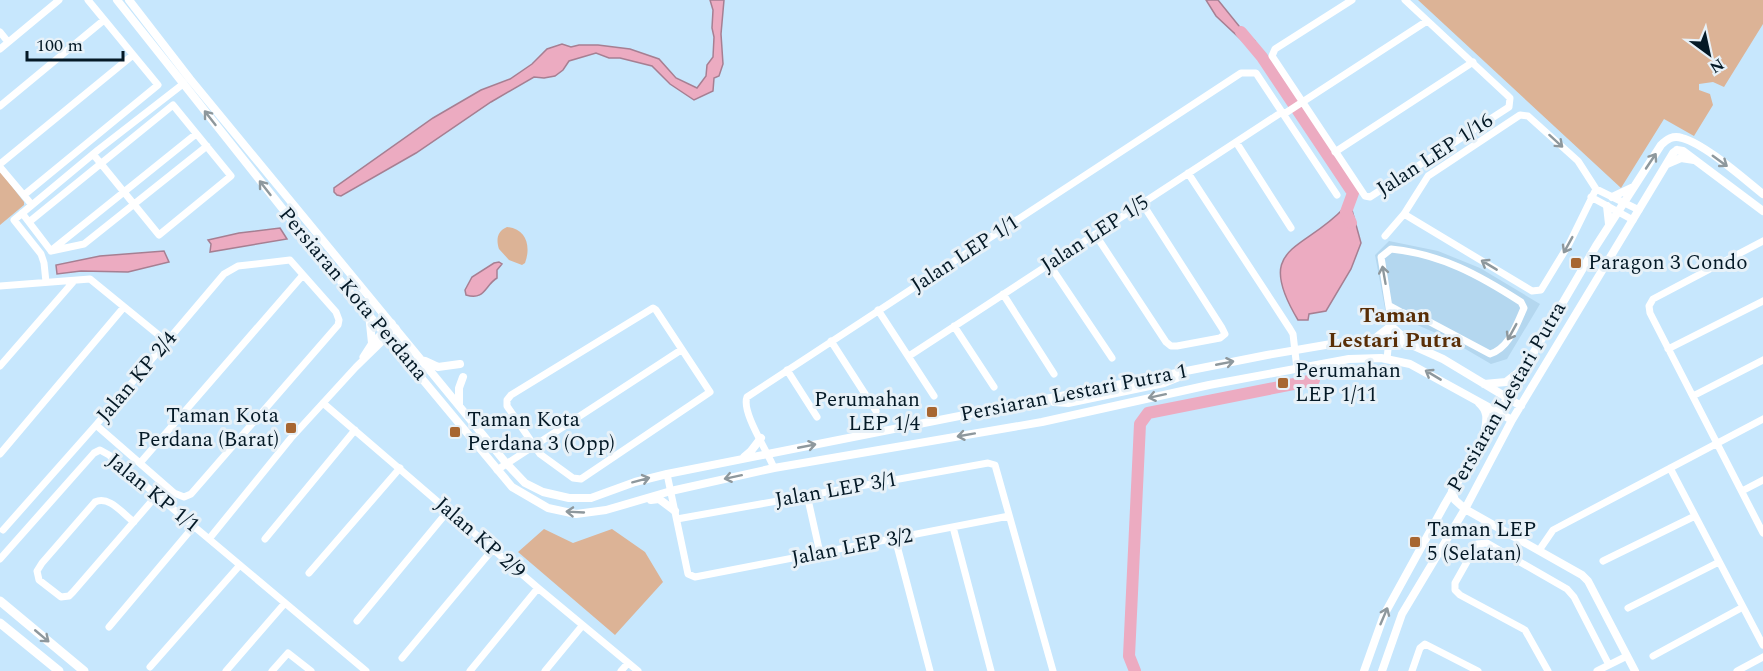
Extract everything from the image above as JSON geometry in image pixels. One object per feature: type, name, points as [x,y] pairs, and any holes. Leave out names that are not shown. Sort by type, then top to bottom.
[{"type":"main road","points":[[0,601],[84,671]]},
{"type":"main road","points":[[0,623],[59,671]]},
{"type":"street","points":[[0,49],[59,0]]},
{"type":"street","points":[[24,195],[158,85],[88,0]]},
{"type":"street","name":"Persiaran Kota Perdana","points":[[117,0],[324,261],[512,487],[548,508],[576,514],[606,510],[632,502]]},
{"type":"street","name":"Persiaran Kota Perdana","points":[[129,0],[190,78],[506,463],[525,483],[560,497],[591,498],[616,489]]},
{"type":"street","name":"Jalan LEP 1/16","points":[[1352,0],[1272,53],[1272,56],[1301,103],[1365,196],[1374,196],[1509,107],[1510,98],[1405,0]]},
{"type":"street","points":[[0,106],[104,20]]},
{"type":"street","name":"Jalan LEP 1/5","points":[[909,356],[1188,173],[1301,103],[1426,21]]},
{"type":"street","points":[[0,32],[8,42]]},
{"type":"street","points":[[32,205],[0,165],[133,55]]},
{"type":"street","points":[[1335,152],[1473,62]]},
{"type":"street","name":"Jalan LEP 1/1","points":[[774,468],[745,403],[747,397],[1241,73],[1256,73],[1285,112]]},
{"type":"street","points":[[46,282],[41,254],[14,220],[95,152],[183,84]]},
{"type":"street","points":[[29,222],[100,164],[173,105],[231,176],[159,236],[100,164],[90,141]]},
{"type":"street","points":[[1285,112],[1336,195]]},
{"type":"street","points":[[1385,236],[1404,214],[1428,176],[1520,115],[1528,116],[1578,161],[1596,189],[1639,210]]},
{"type":"street","points":[[51,251],[196,134]]},
{"type":"street","points":[[1763,194],[1701,148],[1682,138],[1673,137],[1677,150],[1697,160],[1763,211]]},
{"type":"street","name":"Persiaran Lestari Putra","points":[[1364,671],[1384,615],[1506,397],[1623,202],[1662,145],[1673,137]]},
{"type":"street","points":[[1236,142],[1291,228]]},
{"type":"street","points":[[51,251],[84,244],[207,146]]},
{"type":"street","name":"Persiaran Lestari Putra","points":[[1382,671],[1402,614],[1465,509],[1512,420],[1673,153],[1677,150]]},
{"type":"street","points":[[1667,164],[1681,158],[1697,160]]},
{"type":"street","points":[[1188,173],[1290,329],[1297,369]]},
{"type":"street","points":[[1612,197],[1633,188]]},
{"type":"street","points":[[1404,214],[1532,291],[1540,290],[1569,244],[1596,189]]},
{"type":"street","points":[[1591,197],[1633,220]]},
{"type":"street","points":[[1095,234],[1166,342],[1171,345],[1221,338],[1224,334],[1222,328],[1142,203]]},
{"type":"street","points":[[1607,206],[1609,225]]},
{"type":"street","points":[[22,213],[51,251]]},
{"type":"street","points":[[1763,241],[1653,299],[1649,306],[1650,313],[1668,349],[1763,533]]},
{"type":"street","points":[[1387,359],[1390,341],[1390,306],[1381,257],[1391,249],[1417,251],[1477,274],[1521,302],[1524,308],[1513,332],[1501,350],[1490,354],[1428,321],[1390,306]]},
{"type":"street","name":"Jalan KP 2/4","points":[[2,529],[96,425],[224,274],[238,266],[290,260],[303,275]]},
{"type":"street","points":[[1049,264],[1112,358]]},
{"type":"street","points":[[96,425],[174,494],[184,497],[190,494],[338,325],[336,312],[303,275],[140,463]]},
{"type":"street","points":[[0,286],[90,279],[166,341]]},
{"type":"street","points":[[0,366],[74,281]]},
{"type":"street","points":[[1003,294],[1054,374]]},
{"type":"street","points":[[1668,349],[1763,301]]},
{"type":"street","points":[[0,454],[124,307]]},
{"type":"street","points":[[649,309],[656,310],[681,350],[708,389],[709,394],[581,479],[573,478],[540,454],[507,406],[507,400],[511,395],[649,309]]},
{"type":"street","points":[[878,310],[934,396]]},
{"type":"street","points":[[369,314],[372,343]]},
{"type":"street","points":[[1373,340],[1400,315],[1407,314]]},
{"type":"street","points":[[1391,323],[1413,346]]},
{"type":"street","name":"Jalan KP 1/1","points":[[210,539],[291,438],[394,326]]},
{"type":"street","points":[[954,326],[994,387]]},
{"type":"street","name":"Jalan KP 1/1","points":[[356,367],[372,343],[386,334]]},
{"type":"street","name":"Persiaran Lestari Putra 1","points":[[616,489],[667,474],[768,453],[1041,401],[1068,403],[1164,383],[1203,368],[1337,343],[1373,340],[1413,346],[1443,359],[1521,406]]},
{"type":"street","points":[[831,341],[876,411]]},
{"type":"street","points":[[497,470],[681,350]]},
{"type":"street","points":[[422,359],[438,367],[460,364]]},
{"type":"street","name":"Persiaran Lestari Putra 1","points":[[632,502],[670,491],[774,468],[1042,422],[1209,385],[1349,359],[1387,359],[1410,364],[1512,420]]},
{"type":"street","points":[[1693,396],[1763,360]]},
{"type":"street","points":[[1484,384],[1506,382],[1524,368]]},
{"type":"street","points":[[787,370],[817,417]]},
{"type":"street","points":[[459,405],[458,398],[463,377]]},
{"type":"street","points":[[1475,399],[1484,407],[1487,419],[1484,436]]},
{"type":"street","name":"Jalan KP 2/9","points":[[323,403],[582,626],[638,671]]},
{"type":"street","points":[[1540,549],[1553,530],[1763,419]]},
{"type":"street","points":[[265,539],[355,430]]},
{"type":"street","points":[[741,459],[761,438]]},
{"type":"street","name":"Jalan KP 1/1","points":[[0,559],[94,453],[100,450],[109,455],[366,671]]},
{"type":"street","name":"Jalan LEP 3/1","points":[[676,515],[807,495],[988,463],[995,465],[1009,516]]},
{"type":"street","points":[[309,573],[400,468]]},
{"type":"street","points":[[1670,468],[1763,645]]},
{"type":"street","points":[[667,474],[676,515]]},
{"type":"street","points":[[1742,491],[1763,480]]},
{"type":"street","points":[[1452,491],[1455,500],[1465,509],[1540,549],[1582,575],[1588,581],[1635,671]]},
{"type":"street","points":[[134,522],[107,500],[100,499],[95,502],[42,563],[37,571],[39,580],[61,597],[69,596],[134,522],[157,495]]},
{"type":"street","points":[[807,495],[820,553]]},
{"type":"street","points":[[632,502],[659,499],[676,515]]},
{"type":"street","points":[[357,621],[448,511]]},
{"type":"street","name":"Jalan LEP 3/2","points":[[676,515],[688,574],[695,577],[1009,516]]},
{"type":"street","points":[[1009,516],[1053,671]]},
{"type":"street","points":[[1603,561],[1695,516]]},
{"type":"street","points":[[109,627],[194,526]]},
{"type":"street","points":[[952,527],[991,671]]},
{"type":"street","points":[[2,529],[16,540]]},
{"type":"street","points":[[895,538],[930,671]]},
{"type":"street","points":[[1548,671],[1525,630],[1460,595],[1455,590],[1455,583],[1477,544],[1487,543],[1568,589],[1575,597],[1609,665]]},
{"type":"street","points":[[402,658],[493,549]]},
{"type":"street","points":[[1628,608],[1719,562]]},
{"type":"street","points":[[150,667],[240,565]]},
{"type":"street","points":[[470,671],[538,588]]},
{"type":"street","points":[[226,671],[285,603]]},
{"type":"street","points":[[1653,656],[1743,607]]},
{"type":"street","points":[[546,671],[582,626]]},
{"type":"street","points":[[1412,671],[1419,648],[1423,644],[1428,644],[1477,670]]},
{"type":"street","points":[[272,671],[288,653],[311,671]]},
{"type":"street","points":[[1598,671],[1627,656]]},
{"type":"street","points":[[1737,671],[1763,657]]},
{"type":"street","points":[[621,671],[628,663]]},
{"type":"shaded area","points":[[710,0],[724,0],[721,34],[723,64],[719,76],[714,78],[713,91],[694,100],[670,84],[652,66],[620,58],[609,58],[596,53],[569,61],[555,76],[534,77],[491,102],[416,153],[341,196],[334,192],[334,188],[433,118],[481,90],[510,79],[532,64],[547,49],[562,44],[571,47],[598,45],[630,49],[659,59],[676,78],[697,88],[706,76],[707,65],[713,57],[713,10]]},
{"type":"shaded area","points":[[1206,0],[1218,0],[1239,26],[1255,41],[1248,46],[1216,16]]},
{"type":"shaded area","points":[[1418,0],[1763,0],[1763,24],[1724,87],[1713,82],[1699,84],[1699,90],[1710,94],[1713,105],[1694,136],[1664,119],[1621,188]]},
{"type":"shaded area","points":[[0,171],[24,205],[0,225]]},
{"type":"shaded area","points":[[1344,208],[1352,210],[1361,243],[1351,269],[1326,311],[1309,314],[1308,320],[1298,320],[1285,295],[1280,277],[1282,263],[1289,252]]},
{"type":"shaded area","points":[[507,227],[519,231],[526,240],[528,251],[525,263],[522,265],[509,260],[499,249],[498,236]]},
{"type":"shaded area","points":[[280,228],[287,239],[210,252],[211,244],[208,240],[239,233]]},
{"type":"shaded area","points":[[1389,241],[1438,251],[1480,268],[1540,304],[1507,359],[1491,364],[1445,337],[1415,324],[1387,319],[1375,255]]},
{"type":"shaded area","points":[[164,251],[169,262],[128,272],[81,271],[57,274],[56,265],[100,256]]},
{"type":"shaded area","points":[[499,262],[502,264],[497,270],[497,278],[481,294],[466,295],[465,290],[472,277]]},
{"type":"shaded area","points":[[544,529],[573,543],[612,529],[645,552],[663,582],[615,635],[518,552]]},
{"type":"waterway","points":[[1241,32],[1262,57],[1353,193],[1346,212],[1351,223]]},
{"type":"waterway","points":[[1135,671],[1129,656],[1140,424],[1148,413],[1314,380],[1313,376]]},
{"type":"place","name":"Paragon 3 Condo","points":[[1576,263]]},
{"type":"place","name":"Perumahan LEP 1/11","points":[[1283,383]]},
{"type":"place","name":"Perumahan LEP 1/4","points":[[932,412]]},
{"type":"place","name":"Taman Kota Perdana (Barat)","points":[[291,428]]},
{"type":"place","name":"Taman Kota Perdana 3 (Opp)","points":[[455,432]]},
{"type":"place","name":"Taman LEP 5 (Selatan)","points":[[1415,542]]},
{"type":"district","name":"Taman Lestari Putra","points":[[1395,328]]}]
